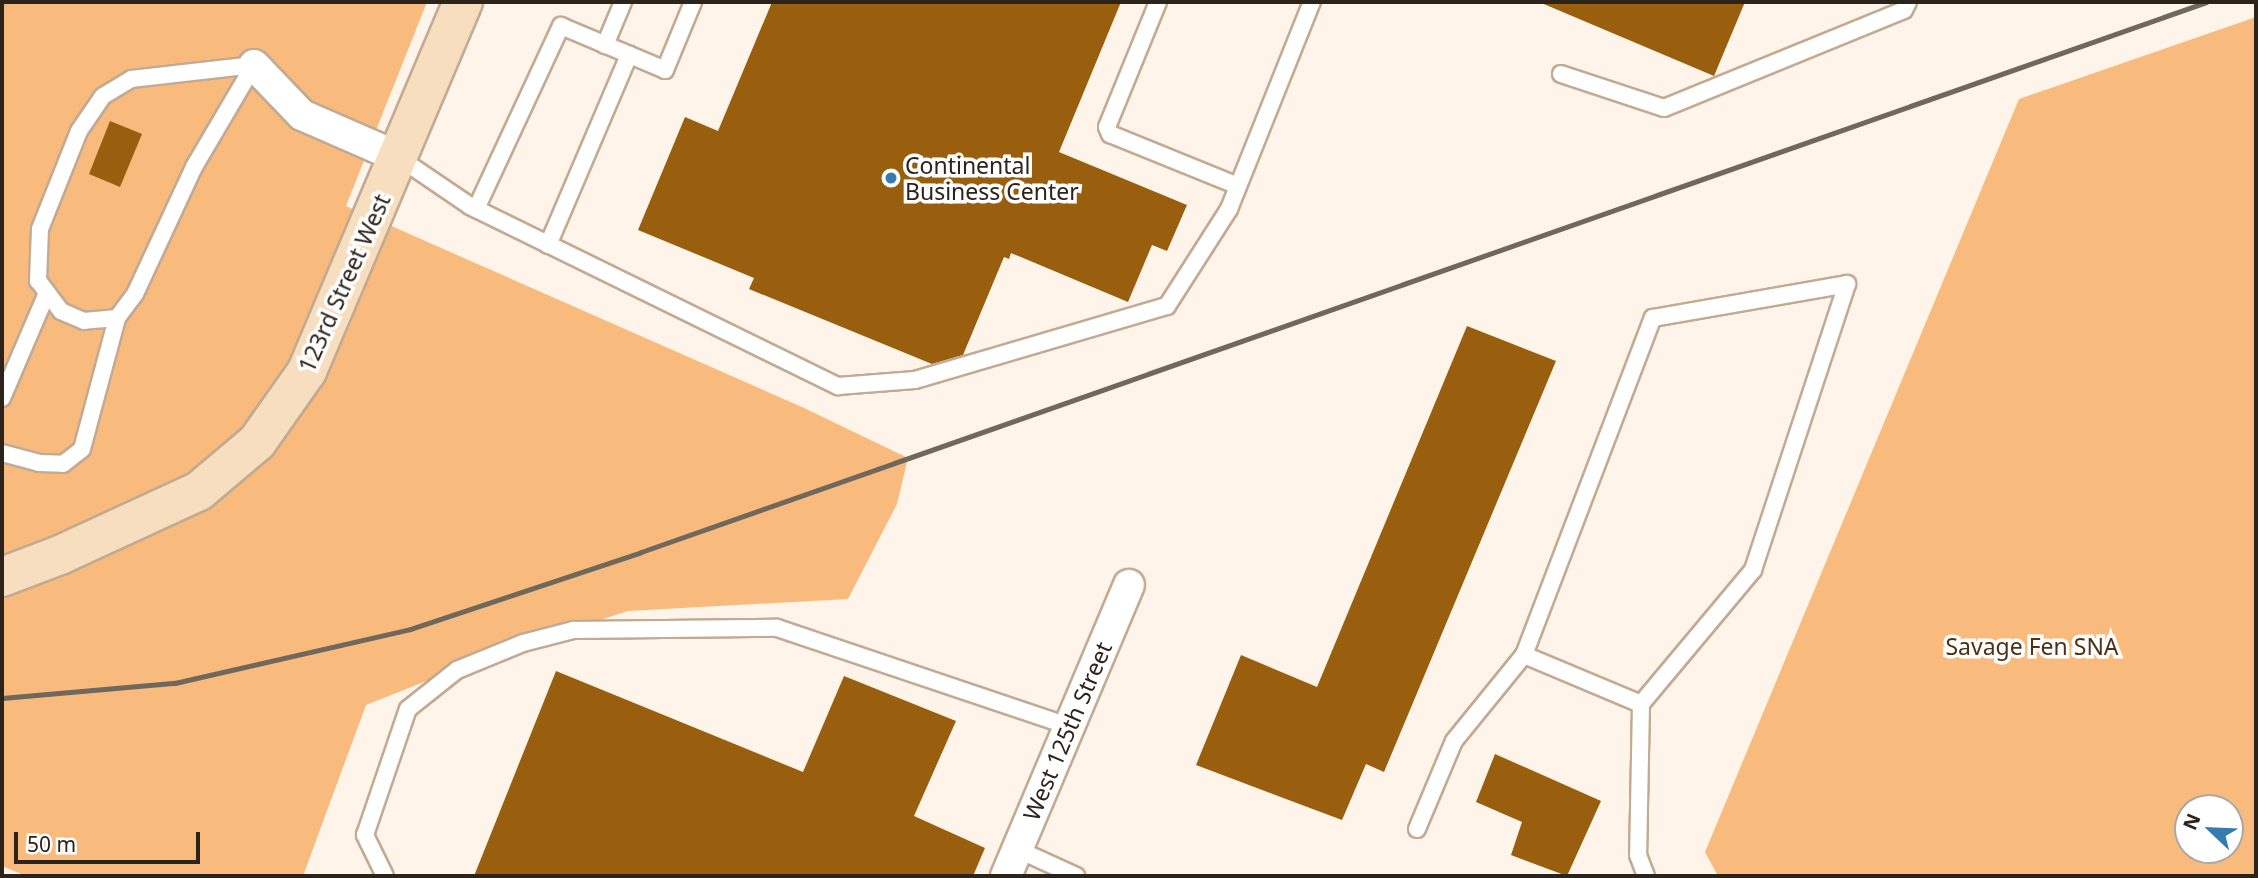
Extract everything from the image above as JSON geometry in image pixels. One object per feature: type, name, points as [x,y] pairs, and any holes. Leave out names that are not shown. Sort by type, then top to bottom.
[{"type":"street","name":"123rd Street West","points":[[2,577],[60,555],[199,491],[257,442],[307,371],[463,2]]},
{"type":"street","points":[[254,65],[302,115],[398,157]]},
{"type":"street","name":"West 125th Street","points":[[1006,876],[1129,585]]},
{"type":"lane","points":[[605,45],[624,2]]},
{"type":"lane","points":[[476,209],[561,26],[665,70],[693,2]]},
{"type":"lane","points":[[1158,2],[1107,127],[1111,134],[1238,186]]},
{"type":"lane","points":[[398,157],[476,209],[838,386],[915,380],[1167,306],[1229,209],[1312,2]]},
{"type":"lane","points":[[1561,74],[1664,108],[1904,10],[1908,2]]},
{"type":"lane","points":[[548,245],[629,55]]},
{"type":"lane","points":[[117,318],[84,321],[61,311],[38,281],[40,229],[79,131],[103,96],[131,79],[254,65]]},
{"type":"lane","points":[[2,453],[39,463],[63,464],[82,449],[117,318],[135,294],[194,167],[254,65]]},
{"type":"lane","points":[[1417,829],[1454,741],[1524,655],[1653,318],[1847,284],[1753,570],[1641,704],[1638,855],[1646,876]]},
{"type":"lane","points":[[2,398],[47,293]]},
{"type":"lane","points":[[385,876],[365,835],[408,709],[457,670],[523,643],[573,630],[777,628],[1069,726]]},
{"type":"lane","points":[[1524,655],[1641,704]]},
{"type":"lane","points":[[1017,849],[1076,876]]},
{"type":"green space","points":[[2,2],[427,2],[346,206],[804,408],[908,458],[897,504],[848,599],[628,611],[497,653],[366,705],[303,876],[26,876],[2,866]]},
{"type":"green space","name":"Savage Fen SNA","points":[[2256,17],[2256,876],[1718,876],[1705,852],[2019,99]]},
{"type":"building","name":"Continental Business Center","points":[[772,2],[1121,2],[1059,152],[1187,205],[1167,251],[1152,245],[1128,302],[1011,253],[1009,259],[1004,257],[963,355],[932,364],[749,289],[754,278],[638,230],[685,117],[718,131]]},
{"type":"building","points":[[1539,2],[1745,2],[1714,76]]},
{"type":"building","points":[[110,121],[142,134],[120,187],[89,174]]},
{"type":"building","points":[[1467,326],[1556,361],[1384,772],[1366,764],[1342,820],[1196,765],[1241,655],[1317,687]]},
{"type":"building","points":[[556,671],[803,772],[844,676],[956,721],[914,816],[985,848],[973,876],[474,876]]},
{"type":"building","points":[[1495,754],[1601,801],[1567,876],[1511,855],[1522,822],[1476,802]]},
{"type":"railway","points":[[2,698],[175,683],[410,629],[641,552],[2206,2]]},
{"type":"place","name":"Continental Business Center","points":[[891,178]]}]
